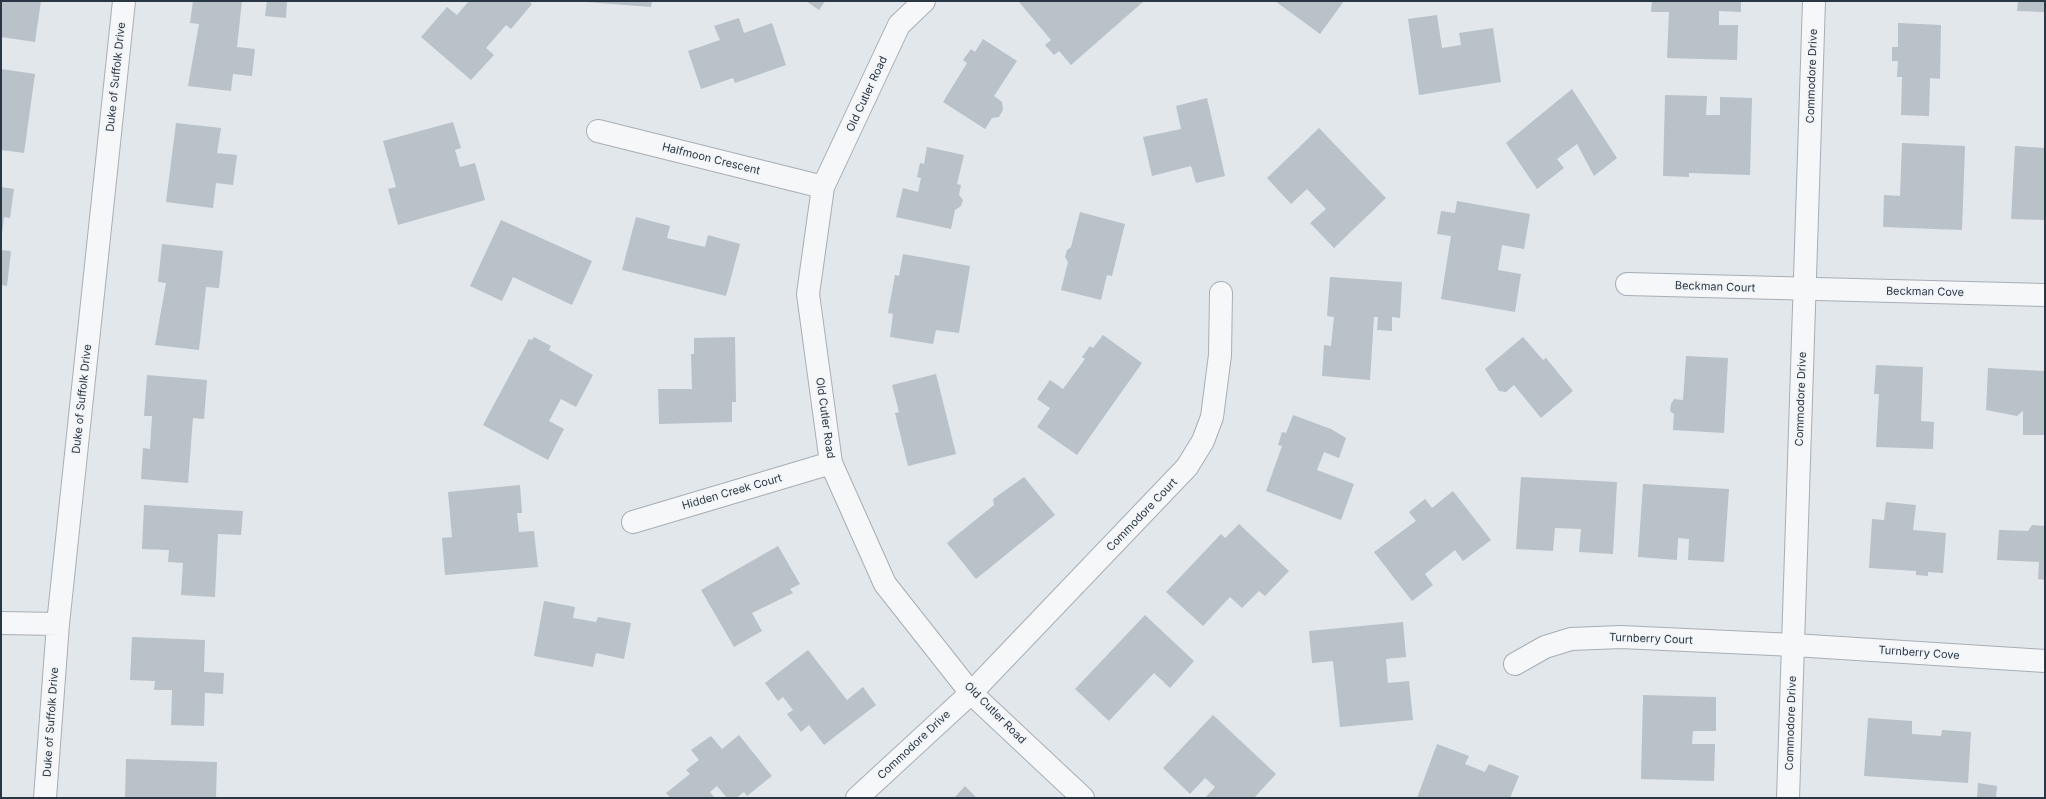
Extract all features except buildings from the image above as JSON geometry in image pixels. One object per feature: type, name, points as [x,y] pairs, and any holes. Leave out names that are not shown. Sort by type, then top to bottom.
[{"type":"street","name":"Duke of Suffolk Drive","points":[[45,798],[58,624],[124,1]]},
{"type":"street","name":"Old Cutler Road","points":[[924,1],[899,25],[823,187],[808,294],[831,463],[885,584],[971,693],[1083,798]]},
{"type":"street","name":"Commodore Drive","points":[[1788,798],[1814,1]]},
{"type":"street","name":"Halfmoon Crescent","points":[[598,131],[823,187]]},
{"type":"street","name":"Beckman Court","points":[[1627,284],[1804,289]]},
{"type":"street","name":"Beckman Cove","points":[[1804,289],[2045,295]]},
{"type":"street","name":"Commodore Court","points":[[971,693],[1187,467],[1203,441],[1212,417],[1220,355],[1221,293]]},
{"type":"street","name":"Hidden Creek Court","points":[[633,522],[831,463]]},
{"type":"street","points":[[1,623],[58,624]]},
{"type":"street","name":"Turnberry Court","points":[[1515,664],[1545,647],[1571,639],[1621,637],[1794,645]]},
{"type":"street","name":"Turnberry Cove","points":[[1794,645],[2045,661]]},
{"type":"street","name":"Commodore Drive","points":[[857,798],[971,693]]}]
